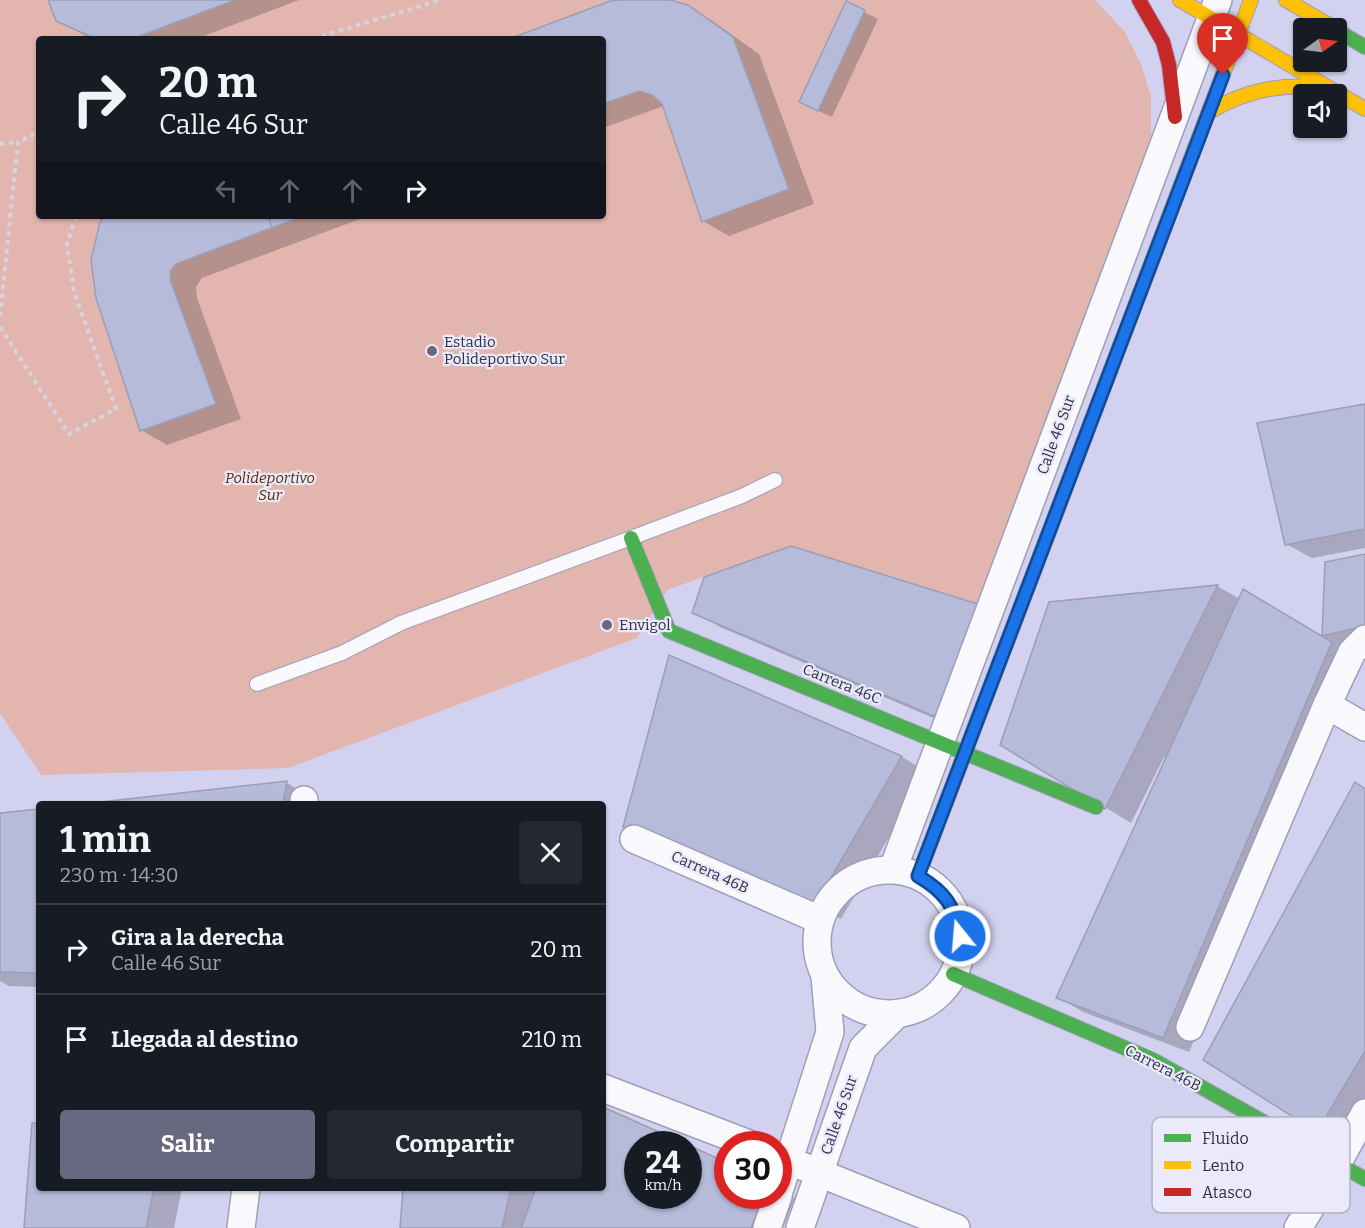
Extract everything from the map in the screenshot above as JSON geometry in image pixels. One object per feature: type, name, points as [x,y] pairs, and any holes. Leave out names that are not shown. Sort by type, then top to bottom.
[{"type":"street","points":[[1139,0],[1155,25],[1169,65],[1174,117]]},
{"type":"street","points":[[1180,0],[1215,9],[1238,34],[1323,84]]},
{"type":"street","name":"Calle 46 Sur","points":[[953,748],[1209,112],[1251,0]]},
{"type":"street","points":[[1286,0],[1316,18]]},
{"type":"street","name":"Calle 46 Sur","points":[[906,873],[953,748],[1174,117],[1215,9]]},
{"type":"street","points":[[1347,36],[1365,47]]},
{"type":"street","points":[[1209,112],[1237,96],[1270,87],[1293,86]]},
{"type":"street","points":[[1347,98],[1365,109]]},
{"type":"street","name":"Carrera 46C","points":[[631,538],[669,631],[1096,807]]},
{"type":"street","points":[[1190,1027],[1327,705],[1352,652],[1365,639]]},
{"type":"street","points":[[1327,705],[1365,726]]},
{"type":"street","name":"Carrera 46B","points":[[634,839],[820,920]]},
{"type":"street","points":[[792,1136],[830,1032],[825,977],[818,958],[816,939],[820,920],[828,902],[840,888],[856,877],[874,871],[906,873],[935,886],[948,900],[957,918],[960,956],[944,989],[930,1001],[915,1010],[897,1014],[880,1014],[863,1010],[848,1002],[835,991],[825,977]]},
{"type":"street","name":"Carrera 46B","points":[[953,974],[1153,1060],[1254,1117]]},
{"type":"street","name":"Calle 46 Sur","points":[[800,1228],[862,1048],[897,1014]]},
{"type":"street","points":[[606,1089],[715,1131]]},
{"type":"street","points":[[1350,1140],[1365,1113]]},
{"type":"street","points":[[792,1161],[956,1228]]},
{"type":"street","name":"Carrera 46B","points":[[1350,1171],[1365,1179]]},
{"type":"street","points":[[240,1228],[246,1191]]},
{"type":"street","points":[[767,1228],[773,1209]]},
{"type":"street","points":[[1298,1228],[1307,1213]]},
{"type":"lane","points":[[257,684],[342,653],[401,623],[631,538],[775,480]]},
{"type":"path","points":[[323,36],[440,0]]},
{"type":"path","points":[[0,144],[18,142],[36,133]]},
{"type":"path","points":[[0,316],[18,142]]},
{"type":"path","points":[[0,327],[69,434],[116,409],[74,292],[67,243],[75,219]]},
{"type":"green space","name":"Polideportivo Sur","points":[[0,0],[1095,0],[1125,32],[1141,64],[1151,97],[1151,136],[981,605],[791,546],[667,590],[637,638],[288,768],[41,775],[0,713]]},
{"type":"building","points":[[48,0],[235,0],[140,36],[89,36],[56,21]]},
{"type":"building","points":[[670,0],[688,5],[733,37],[789,189],[702,222],[662,104],[652,95],[639,91],[606,103],[606,36],[517,36],[610,1]]},
{"type":"building","points":[[846,1],[865,10],[818,111],[799,102]]},
{"type":"building","points":[[102,219],[295,219],[176,264],[170,272],[171,282],[216,404],[140,431],[96,298],[91,260]]},
{"type":"building","points":[[269,219],[295,219],[272,228]]},
{"type":"building","points":[[1365,404],[1365,529],[1285,545],[1257,423]]},
{"type":"building","points":[[791,546],[981,605],[938,718],[692,613],[704,577]]},
{"type":"building","points":[[1365,554],[1365,626],[1322,636],[1325,562]]},
{"type":"building","points":[[1218,585],[1105,809],[1000,745],[1049,602]]},
{"type":"building","points":[[1243,589],[1332,642],[1163,1038],[1056,998]]},
{"type":"building","points":[[669,655],[902,756],[815,905],[623,827]]},
{"type":"building","points":[[287,781],[284,801],[110,801]]},
{"type":"building","points":[[1355,782],[1365,789],[1365,1051],[1326,1117],[1293,1117],[1203,1060]]},
{"type":"building","points":[[36,809],[36,973],[0,972],[0,813]]},
{"type":"building","points":[[606,1108],[657,1131],[624,1131],[624,1209],[702,1209],[702,1151],[714,1157],[714,1209],[759,1209],[751,1228],[521,1228],[535,1191],[606,1191]]},
{"type":"building","points":[[32,1123],[36,1123],[36,1191],[153,1191],[146,1228],[24,1228]]},
{"type":"building","points":[[403,1191],[510,1191],[502,1228],[400,1228]]},
{"type":"traffic: fast","points":[[1347,36],[1365,47]]},
{"type":"traffic: fast","points":[[918,876],[1111,369]]},
{"type":"traffic: fast","points":[[631,538],[669,631],[1096,807]]},
{"type":"traffic: fast","points":[[953,974],[1153,1060],[1255,1117]]},
{"type":"traffic: fast","points":[[1350,1171],[1365,1179]]},
{"type":"traffic: slow","points":[[1180,0],[1365,109]]},
{"type":"traffic: slow","points":[[1111,369],[1251,0]]},
{"type":"traffic: slow","points":[[1286,0],[1317,18]]},
{"type":"traffic: slow","points":[[1209,112],[1251,93],[1293,87]]},
{"type":"traffic: jam","points":[[1139,0],[1163,42],[1169,65],[1175,117]]},
{"type":"place","name":"Estadio Polideportivo Sur","points":[[432,351]]},
{"type":"place","name":"Envigol","points":[[607,625]]},
{"type":"route","points":[[960,936],[957,918],[948,900],[935,886],[918,876],[1223,75]]}]
